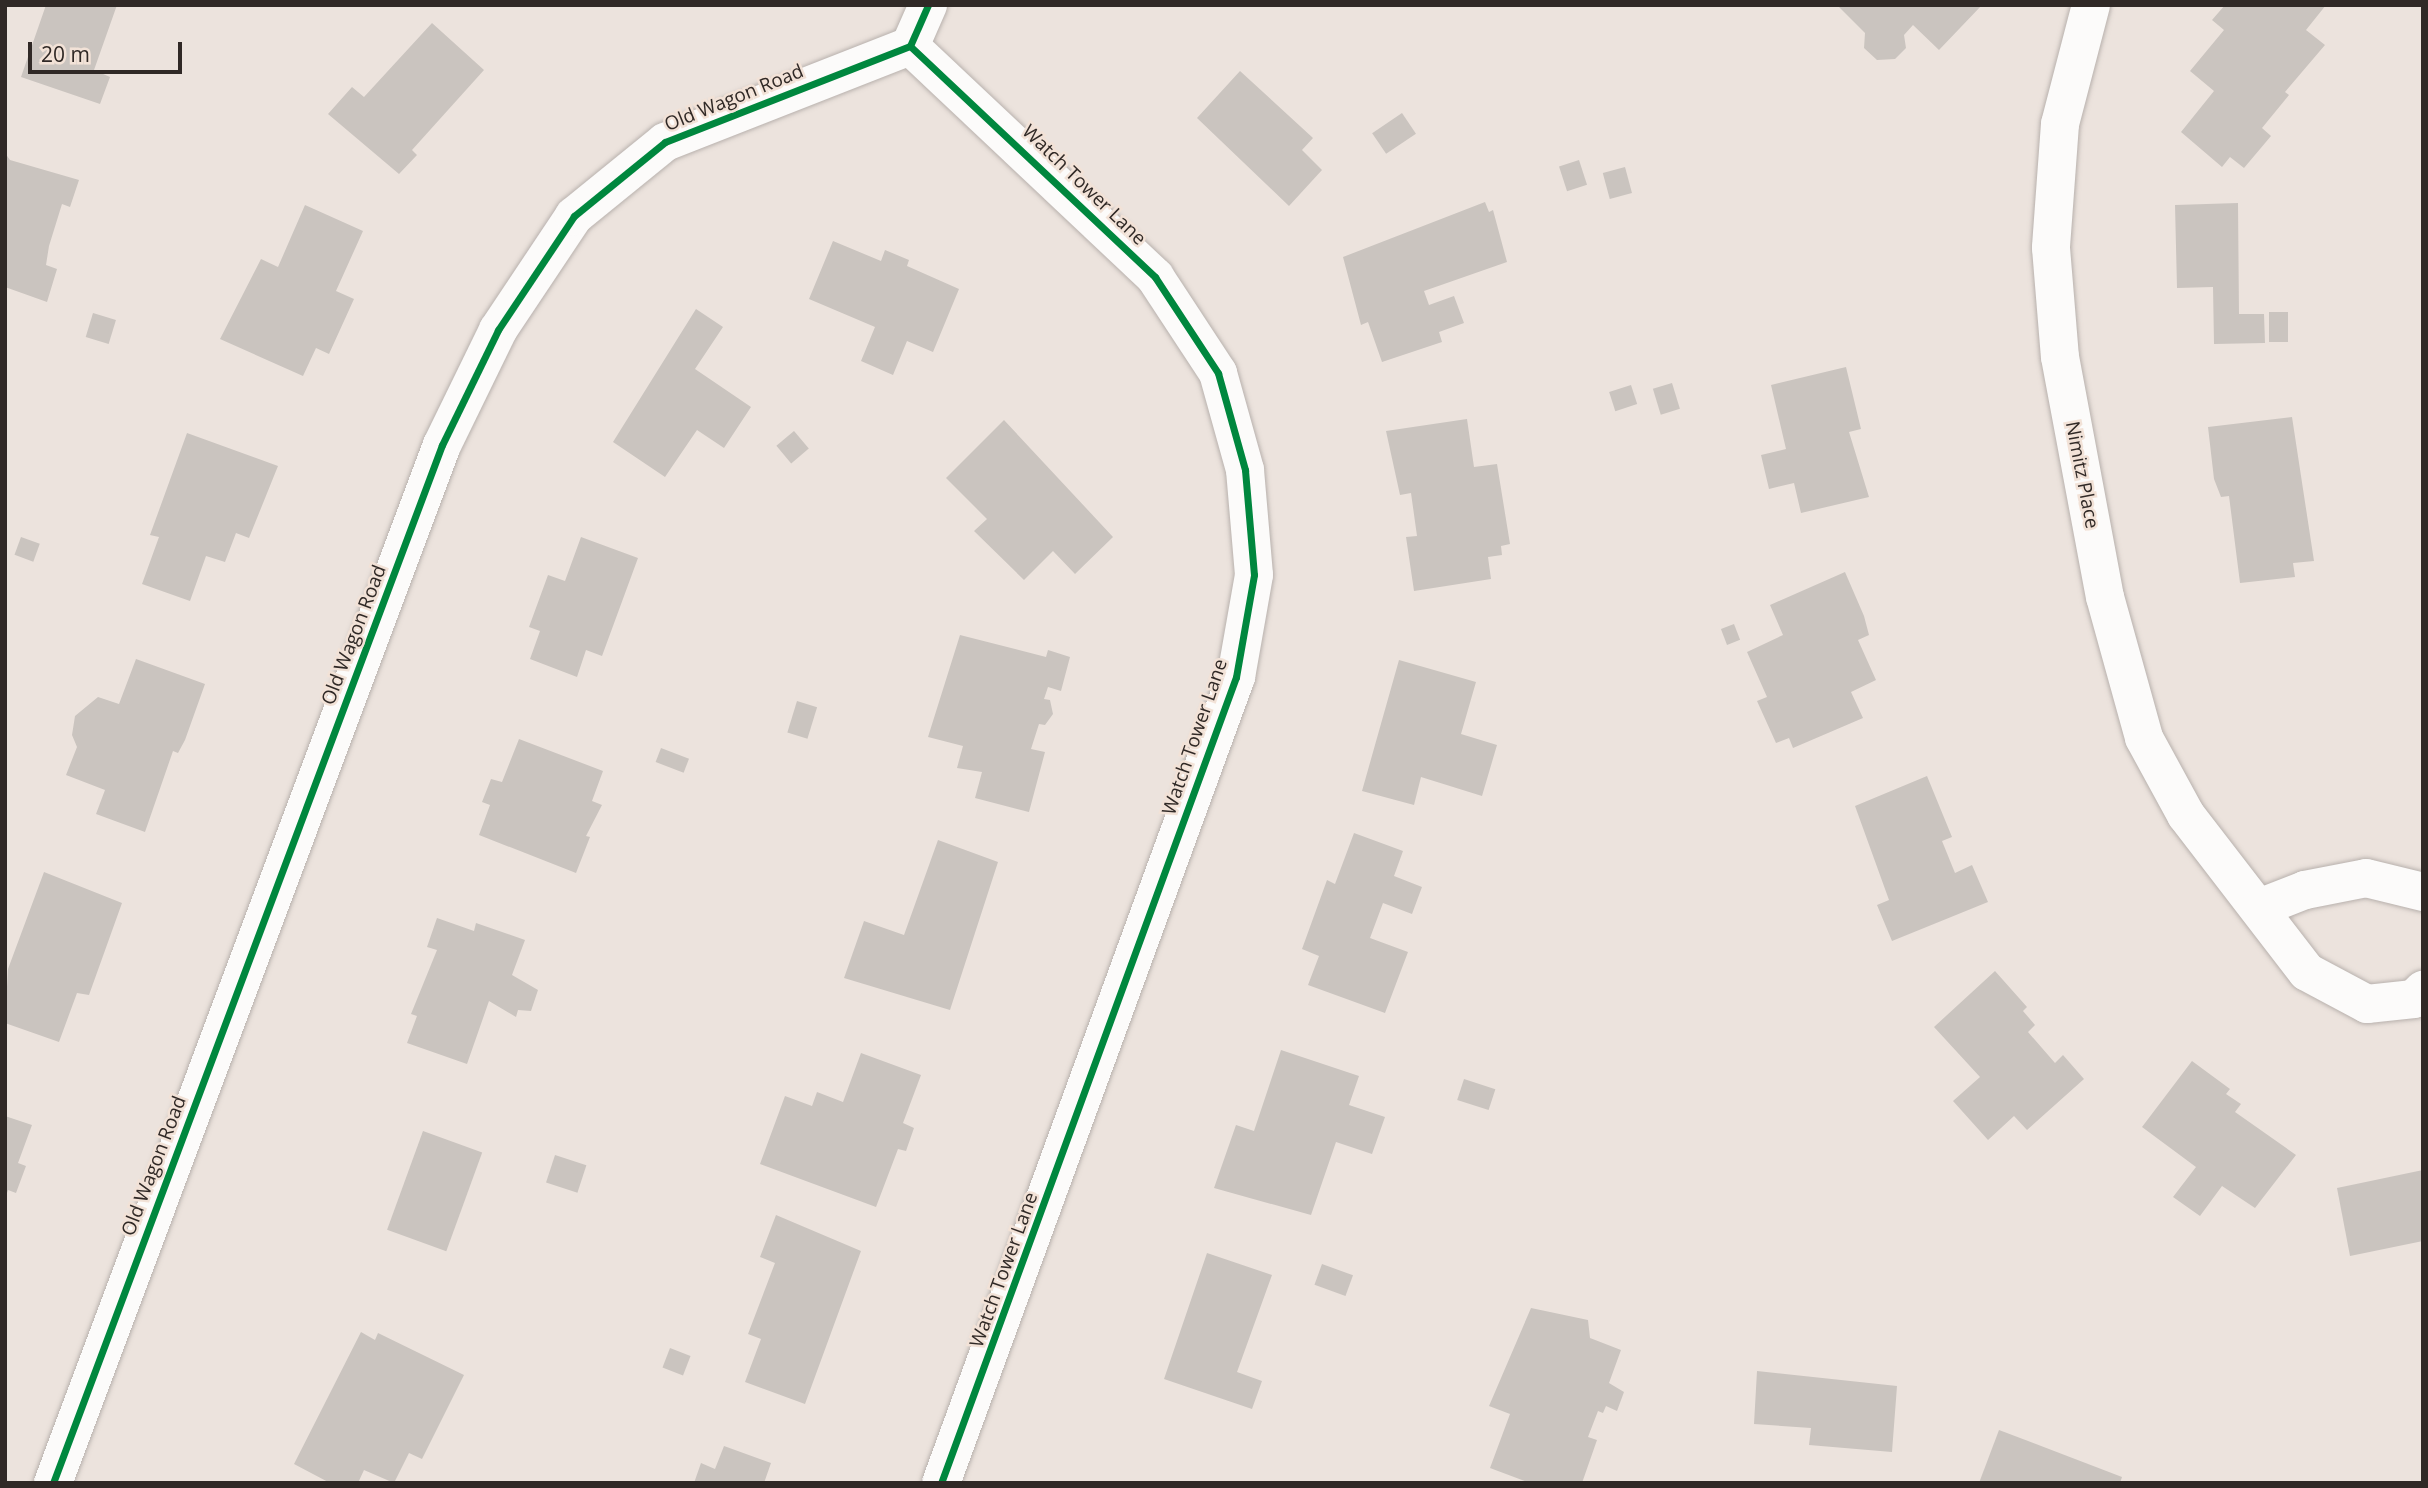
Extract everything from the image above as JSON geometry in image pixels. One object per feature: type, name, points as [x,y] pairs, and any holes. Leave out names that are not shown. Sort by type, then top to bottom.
[{"type":"street","points":[[910,46],[928,5]]},
{"type":"street","name":"Nimitz Place","points":[[2091,5],[2060,124],[2051,248],[2065,384],[2105,597],[2144,738],[2186,815],[2307,972],[2367,1004],[2413,999],[2423,990]]},
{"type":"street","name":"Old Wagon Road","points":[[53,1483],[442,445],[498,330],[574,216],[666,142],[910,46]]},
{"type":"street","name":"Watch Tower Lane","points":[[910,46],[1155,277],[1219,373],[1245,470],[1254,575],[1236,677],[941,1483]]},
{"type":"street","points":[[2259,908],[2305,890],[2367,878],[2423,892]]},
{"type":"building","points":[[46,5],[117,5],[94,70],[110,77],[100,104],[21,77]]},
{"type":"building","points":[[1837,5],[1982,5],[1939,50],[1913,25],[1904,35],[1906,48],[1895,59],[1877,60],[1864,48],[1865,33]]},
{"type":"building","points":[[2225,5],[2326,5],[2306,30],[2325,45],[2285,92],[2289,95],[2262,128],[2271,136],[2244,168],[2230,157],[2222,167],[2181,132],[2214,91],[2190,71],[2224,30],[2212,20]]},
{"type":"building","points":[[432,23],[484,70],[412,150],[417,155],[399,174],[328,114],[352,87],[364,97]]},
{"type":"building","points":[[1240,71],[1313,138],[1302,150],[1322,170],[1289,206],[1197,118]]},
{"type":"building","points":[[1402,113],[1416,134],[1386,154],[1372,133]]},
{"type":"building","points":[[5,153],[10,160],[79,180],[70,207],[62,204],[49,246],[46,265],[57,269],[47,302],[5,287]]},
{"type":"building","points":[[1579,160],[1587,185],[1567,191],[1559,166]]},
{"type":"building","points":[[1625,167],[1632,193],[1610,199],[1603,173]]},
{"type":"building","points":[[1485,202],[1489,212],[1493,210],[1507,262],[1424,291],[1429,305],[1454,296],[1464,323],[1439,332],[1442,342],[1382,362],[1368,322],[1361,325],[1343,257]]},
{"type":"building","points":[[2238,203],[2239,314],[2264,314],[2265,343],[2214,344],[2213,287],[2177,288],[2175,205]]},
{"type":"building","points":[[305,205],[363,231],[336,291],[354,299],[329,354],[316,348],[303,376],[220,339],[261,259],[278,267]]},
{"type":"building","points":[[833,241],[881,261],[885,250],[909,260],[907,266],[959,289],[933,352],[907,341],[893,375],[861,361],[875,327],[809,299]]},
{"type":"building","points":[[696,309],[723,327],[695,369],[751,407],[724,448],[697,430],[665,477],[613,442]]},
{"type":"building","points":[[2269,312],[2288,312],[2288,342],[2269,342]]},
{"type":"building","points":[[93,313],[116,320],[109,344],[86,337]]},
{"type":"building","points":[[1846,367],[1861,429],[1849,432],[1869,497],[1801,513],[1794,483],[1769,489],[1761,455],[1786,449],[1771,385]]},
{"type":"building","points":[[1672,383],[1680,409],[1661,415],[1653,389]]},
{"type":"building","points":[[1631,385],[1637,404],[1615,411],[1609,392]]},
{"type":"building","points":[[2292,417],[2314,561],[2293,563],[2295,577],[2240,583],[2229,496],[2221,497],[2214,479],[2208,427]]},
{"type":"building","points":[[1467,419],[1474,467],[1497,464],[1510,544],[1501,546],[1502,555],[1488,557],[1491,579],[1414,591],[1406,537],[1417,536],[1411,493],[1400,495],[1386,431]]},
{"type":"building","points":[[1004,420],[1113,537],[1075,574],[1053,551],[1024,580],[974,531],[987,519],[946,478]]},
{"type":"building","points":[[794,431],[809,449],[791,463],[776,446]]},
{"type":"building","points":[[187,433],[278,466],[249,538],[236,533],[225,562],[206,556],[190,601],[142,584],[159,537],[150,535]]},
{"type":"building","points":[[21,537],[40,544],[33,562],[15,555]]},
{"type":"building","points":[[581,537],[638,558],[602,656],[586,650],[577,677],[530,659],[540,631],[529,627],[548,575],[565,581]]},
{"type":"building","points":[[1845,572],[1869,635],[1858,640],[1876,680],[1851,692],[1863,718],[1793,748],[1789,738],[1776,743],[1757,701],[1767,697],[1747,652],[1783,635],[1770,605]]},
{"type":"building","points":[[1734,624],[1740,640],[1727,645],[1721,629]]},
{"type":"building","points":[[960,635],[1046,657],[1048,650],[1070,657],[1061,691],[1048,687],[1044,699],[1050,700],[1053,714],[1045,725],[1039,724],[1031,749],[1045,752],[1029,812],[975,798],[982,772],[957,768],[963,746],[928,737]]},
{"type":"building","points":[[136,659],[205,684],[185,740],[178,753],[173,751],[145,832],[96,814],[105,790],[66,775],[77,747],[72,735],[75,716],[98,697],[119,704]]},
{"type":"building","points":[[1399,660],[1476,682],[1461,734],[1497,745],[1482,796],[1421,777],[1414,805],[1362,791]]},
{"type":"building","points":[[797,701],[817,707],[807,739],[787,733]]},
{"type":"building","points":[[519,739],[603,771],[592,801],[602,805],[586,836],[590,837],[576,873],[479,835],[490,805],[482,802],[491,779],[502,782]]},
{"type":"building","points":[[661,748],[689,759],[684,773],[656,762]]},
{"type":"building","points":[[1927,776],[1952,837],[1942,841],[1955,873],[1972,865],[1988,902],[1892,941],[1877,905],[1889,900],[1855,806]]},
{"type":"building","points":[[1354,833],[1403,851],[1394,876],[1422,887],[1412,914],[1383,903],[1370,938],[1408,952],[1385,1013],[1308,985],[1319,956],[1302,949],[1327,880],[1335,884]]},
{"type":"building","points":[[938,840],[998,862],[950,1010],[844,978],[864,921],[904,935]]},
{"type":"building","points":[[44,872],[122,903],[89,995],[77,993],[59,1042],[5,1023],[8,969]]},
{"type":"building","points":[[437,918],[474,931],[476,923],[525,940],[512,975],[538,990],[531,1011],[518,1010],[516,1017],[489,1001],[467,1064],[407,1043],[417,1016],[411,1014],[437,950],[427,947]]},
{"type":"building","points":[[1995,971],[2027,1007],[2023,1011],[2035,1025],[2028,1032],[2055,1063],[2063,1055],[2084,1079],[2027,1130],[2014,1116],[1988,1140],[1953,1101],[1980,1077],[1934,1027]]},
{"type":"building","points":[[1281,1050],[1359,1076],[1349,1105],[1385,1117],[1372,1154],[1336,1142],[1311,1215],[1214,1188],[1236,1125],[1254,1131]]},
{"type":"building","points":[[861,1053],[921,1075],[903,1123],[914,1128],[906,1151],[898,1149],[876,1207],[760,1164],[785,1096],[812,1106],[817,1092],[843,1102]]},
{"type":"building","points":[[2192,1061],[2230,1089],[2226,1094],[2241,1104],[2235,1112],[2296,1155],[2255,1208],[2222,1186],[2200,1216],[2173,1197],[2196,1167],[2142,1127]]},
{"type":"building","points":[[1464,1079],[1495,1089],[1489,1110],[1457,1100]]},
{"type":"building","points":[[5,1116],[32,1125],[18,1163],[26,1166],[16,1193],[8,1190],[6,1196]]},
{"type":"building","points":[[423,1131],[482,1153],[446,1251],[387,1230]]},
{"type":"building","points":[[555,1155],[586,1165],[577,1193],[546,1183]]},
{"type":"building","points":[[2423,1170],[2423,1241],[2350,1256],[2337,1188]]},
{"type":"building","points":[[776,1215],[861,1251],[805,1404],[745,1382],[761,1339],[748,1334],[775,1263],[760,1257]]},
{"type":"building","points":[[1207,1253],[1272,1275],[1237,1372],[1262,1381],[1252,1409],[1164,1379]]},
{"type":"building","points":[[1322,1264],[1353,1275],[1345,1296],[1314,1285]]},
{"type":"building","points":[[1531,1308],[1588,1320],[1590,1338],[1621,1350],[1609,1383],[1624,1392],[1617,1411],[1606,1406],[1603,1413],[1598,1411],[1588,1437],[1597,1440],[1582,1483],[1530,1483],[1490,1468],[1510,1414],[1489,1406]]},
{"type":"building","points":[[361,1332],[375,1340],[378,1333],[464,1375],[422,1459],[409,1453],[394,1483],[364,1470],[358,1483],[330,1483],[294,1464]]},
{"type":"building","points":[[670,1348],[691,1356],[683,1375],[662,1368]]},
{"type":"building","points":[[1757,1371],[1897,1386],[1892,1452],[1809,1445],[1811,1428],[1754,1424]]},
{"type":"building","points":[[1999,1430],[2122,1477],[2120,1483],[1979,1483]]},
{"type":"building","points":[[724,1446],[771,1463],[764,1483],[694,1483],[701,1463],[715,1469]]},
{"type":"cycle path","points":[[53,1483],[442,445],[498,330],[574,216],[665,142],[910,46],[928,5]]},
{"type":"cycle path","points":[[910,46],[1155,277],[1218,373],[1245,470],[1254,575],[1236,677],[941,1483]]}]
